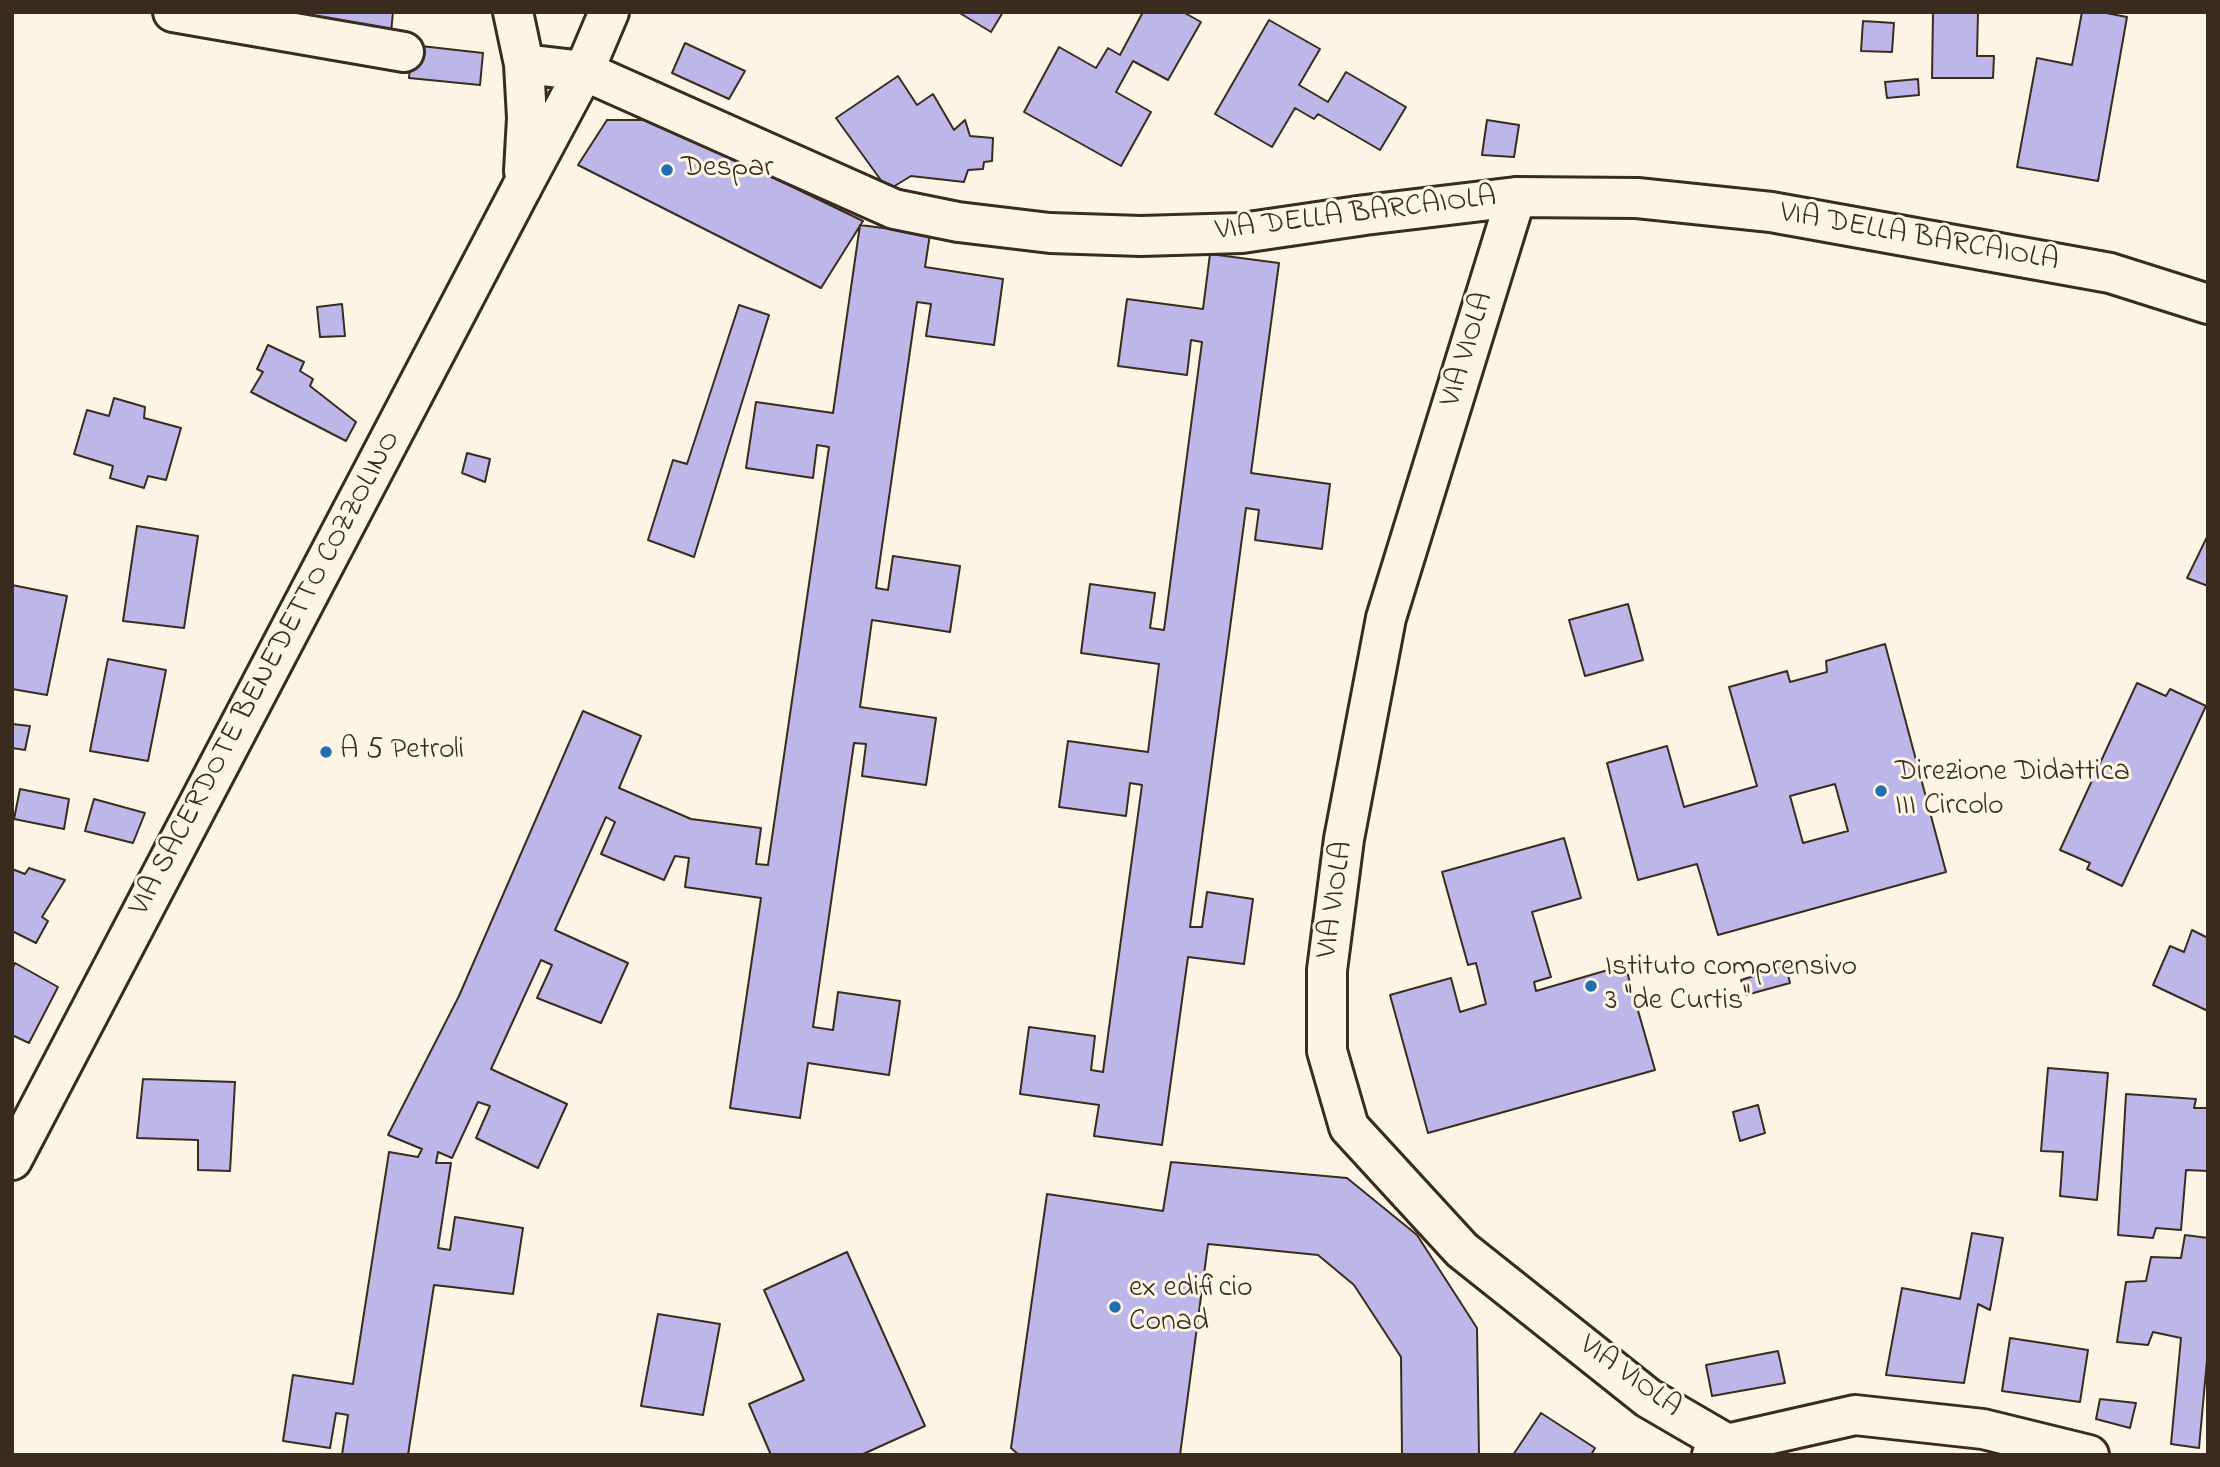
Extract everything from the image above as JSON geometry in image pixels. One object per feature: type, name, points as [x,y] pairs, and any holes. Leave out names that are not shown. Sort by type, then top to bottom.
[{"type":"street","points":[[173,12],[404,52]]},
{"type":"street","name":"VIA SACERDOTE BENEDETTO COZZOLINO","points":[[513,12],[524,64],[527,118],[522,187]]},
{"type":"street","name":"VIA SACERDOTE BENEDETTO COZZOLINO","points":[[12,1160],[584,72],[609,12]]},
{"type":"street","name":"VIA DELLA BARCAIOLA","points":[[524,64],[584,72],[894,209],[958,222],[1050,233],[1141,236],[1242,233],[1516,197],[1637,198],[1771,212],[2110,273],[2208,304]]},
{"type":"street","name":"VIA VIOLA","points":[[1516,197],[1386,618],[1344,839],[1327,970],[1327,1051],[1349,1128],[1462,1250],[1648,1398],[1719,1449],[1855,1415],[1983,1429],[2089,1455]]},
{"type":"building","points":[[244,12],[393,12],[391,33]]},
{"type":"building","points":[[958,12],[1003,12],[991,32]]},
{"type":"building","points":[[1143,12],[1183,12],[1201,22],[1168,80],[1133,61],[1116,92],[1151,112],[1121,166],[1024,112],[1059,47],[1096,68],[1108,48],[1120,55]]},
{"type":"building","points":[[1933,12],[1978,12],[1977,56],[1994,56],[1993,78],[1932,78]]},
{"type":"building","points":[[2082,12],[2127,17],[2098,181],[2017,167],[2037,58],[2072,65]]},
{"type":"building","points":[[1269,20],[1320,49],[1299,85],[1328,102],[1346,72],[1406,107],[1380,150],[1318,114],[1314,119],[1295,108],[1272,147],[1215,114]]},
{"type":"building","points":[[1863,21],[1894,23],[1892,52],[1861,51]]},
{"type":"building","points":[[685,43],[745,71],[729,99],[672,73]]},
{"type":"building","points":[[412,45],[483,53],[480,85],[409,78]]},
{"type":"building","points":[[898,76],[917,105],[933,94],[954,130],[965,120],[970,136],[993,138],[992,161],[984,162],[983,169],[968,170],[964,182],[911,176],[888,190],[836,118]]},
{"type":"building","points":[[1918,79],[1919,95],[1887,98],[1885,82]]},
{"type":"building","points":[[607,120],[654,120],[863,221],[821,288],[578,165]]},
{"type":"building","points":[[1487,120],[1519,125],[1514,157],[1482,155]]},
{"type":"building","points":[[860,225],[930,234],[925,267],[1003,279],[994,345],[926,336],[931,304],[917,302],[876,588],[888,590],[893,556],[960,566],[950,632],[872,620],[860,707],[936,718],[926,785],[862,776],[866,744],[854,743],[813,1027],[833,1030],[838,992],[900,1001],[889,1075],[808,1063],[800,1118],[730,1108],[761,898],[685,887],[689,858],[675,856],[664,880],[601,854],[615,822],[606,817],[555,930],[628,963],[601,1023],[537,998],[552,965],[541,960],[491,1069],[567,1104],[538,1168],[476,1138],[490,1106],[478,1102],[452,1158],[438,1152],[436,1163],[451,1163],[438,1248],[450,1250],[455,1217],[523,1228],[513,1294],[434,1285],[408,1455],[342,1455],[348,1415],[336,1413],[330,1448],[283,1441],[293,1375],[353,1384],[389,1152],[418,1157],[422,1149],[388,1135],[459,996],[583,711],[641,736],[619,788],[691,819],[761,828],[756,864],[768,865],[829,447],[817,445],[813,478],[746,468],[756,402],[833,413]]},
{"type":"building","points":[[1210,254],[1279,263],[1251,473],[1330,484],[1322,549],[1255,540],[1259,510],[1246,508],[1190,927],[1202,927],[1207,892],[1253,899],[1244,964],[1188,957],[1162,1145],[1094,1136],[1099,1105],[1020,1094],[1029,1027],[1095,1036],[1091,1070],[1103,1072],[1142,785],[1130,783],[1126,816],[1059,807],[1068,741],[1148,752],[1159,664],[1081,653],[1090,584],[1155,593],[1150,628],[1164,630],[1202,342],[1191,340],[1187,375],[1118,366],[1127,299],[1203,309]]},
{"type":"building","points":[[342,304],[345,336],[320,337],[317,307]]},
{"type":"building","points":[[739,305],[769,315],[694,557],[648,540],[673,460],[687,464]]},
{"type":"building","points":[[268,345],[304,362],[300,371],[313,379],[310,386],[356,422],[346,441],[251,392],[263,372],[257,369]]},
{"type":"building","points":[[114,398],[145,407],[144,418],[181,428],[166,480],[148,476],[144,488],[110,478],[113,466],[74,454],[87,410],[109,416]]},
{"type":"building","points":[[467,453],[490,459],[485,482],[462,473]]},
{"type":"building","points":[[137,526],[198,536],[184,628],[123,621]]},
{"type":"building","points":[[2208,535],[2208,586],[2187,578]]},
{"type":"building","points":[[12,585],[67,596],[47,695],[12,689]]},
{"type":"building","points":[[1628,604],[1643,660],[1585,676],[1569,620]]},
{"type":"building","name":"Direzione Didattica III Circolo","points":[[1885,644],[1946,872],[1718,935],[1697,864],[1638,880],[1607,763],[1667,746],[1684,807],[1757,786],[1729,687],[1787,671],[1790,682],[1827,672],[1826,661]],"holes":[[[1835,784],[1848,831],[1803,843],[1790,796]]]},
{"type":"building","points":[[108,659],[166,670],[148,761],[90,751]]},
{"type":"building","points":[[2137,683],[2166,696],[2170,689],[2206,706],[2122,886],[2087,869],[2090,863],[2060,850]]},
{"type":"building","points":[[12,724],[30,726],[25,750],[12,748]]},
{"type":"building","points":[[20,789],[69,799],[64,829],[14,819]]},
{"type":"building","points":[[94,799],[145,813],[133,843],[85,831]]},
{"type":"building","name":"Istituto comprensivo 3 \"de Curtis\"","points":[[1564,838],[1581,898],[1532,912],[1551,977],[1534,982],[1536,991],[1625,965],[1655,1070],[1428,1133],[1390,995],[1451,978],[1460,1012],[1486,1004],[1476,963],[1468,965],[1442,872]]},
{"type":"building","points":[[29,868],[65,880],[42,917],[48,921],[36,943],[12,931],[12,869],[25,874]]},
{"type":"building","points":[[2192,930],[2208,938],[2208,1011],[2153,985],[2170,946],[2184,952]]},
{"type":"building","points":[[15,963],[58,987],[29,1043],[12,1035],[12,969]]},
{"type":"building","points":[[1786,966],[1790,983],[1746,995],[1741,980]]},
{"type":"building","points":[[2048,1068],[2108,1073],[2097,1200],[2060,1196],[2063,1152],[2041,1151]]},
{"type":"building","points":[[143,1079],[235,1082],[230,1171],[198,1170],[198,1140],[137,1138]]},
{"type":"building","points":[[2126,1094],[2196,1099],[2194,1108],[2208,1108],[2208,1171],[2186,1170],[2181,1230],[2156,1228],[2153,1238],[2118,1235]]},
{"type":"building","points":[[1758,1105],[1765,1133],[1740,1141],[1733,1112]]},
{"type":"building","name":"ex edificio Conad","points":[[1171,1162],[1347,1178],[1417,1235],[1477,1328],[1479,1455],[1402,1455],[1401,1357],[1354,1285],[1318,1255],[1208,1244],[1180,1455],[1019,1455],[1011,1448],[1047,1194],[1163,1211]]},
{"type":"building","points":[[1972,1233],[2003,1238],[1990,1310],[1978,1304],[1964,1383],[1886,1375],[1902,1288],[1960,1299]]},
{"type":"building","points":[[2185,1235],[2208,1238],[2208,1349],[2199,1448],[2171,1444],[2181,1338],[2153,1332],[2148,1345],[2117,1342],[2126,1282],[2146,1281],[2151,1257],[2181,1258]]},
{"type":"building","points":[[847,1252],[925,1426],[861,1455],[771,1455],[749,1404],[804,1380],[764,1290]]},
{"type":"building","points":[[658,1314],[720,1324],[703,1415],[641,1406]]},
{"type":"building","points":[[2010,1338],[2088,1350],[2080,1402],[2002,1391]]},
{"type":"building","points":[[1778,1351],[1785,1383],[1712,1396],[1706,1365]]},
{"type":"building","points":[[2100,1399],[2136,1403],[2130,1428],[2096,1419]]},
{"type":"building","points":[[1541,1413],[1595,1448],[1591,1455],[1513,1455]]},
{"type":"place","name":"Despar","points":[[667,170]]},
{"type":"place","name":"A 5 Petroli","points":[[326,752]]},
{"type":"place","name":"Direzione Didattica III Circolo","points":[[1881,791]]},
{"type":"place","name":"Istituto comprensivo 3 \"de Curtis\"","points":[[1591,986]]},
{"type":"place","name":"ex edificio Conad","points":[[1115,1307]]}]
